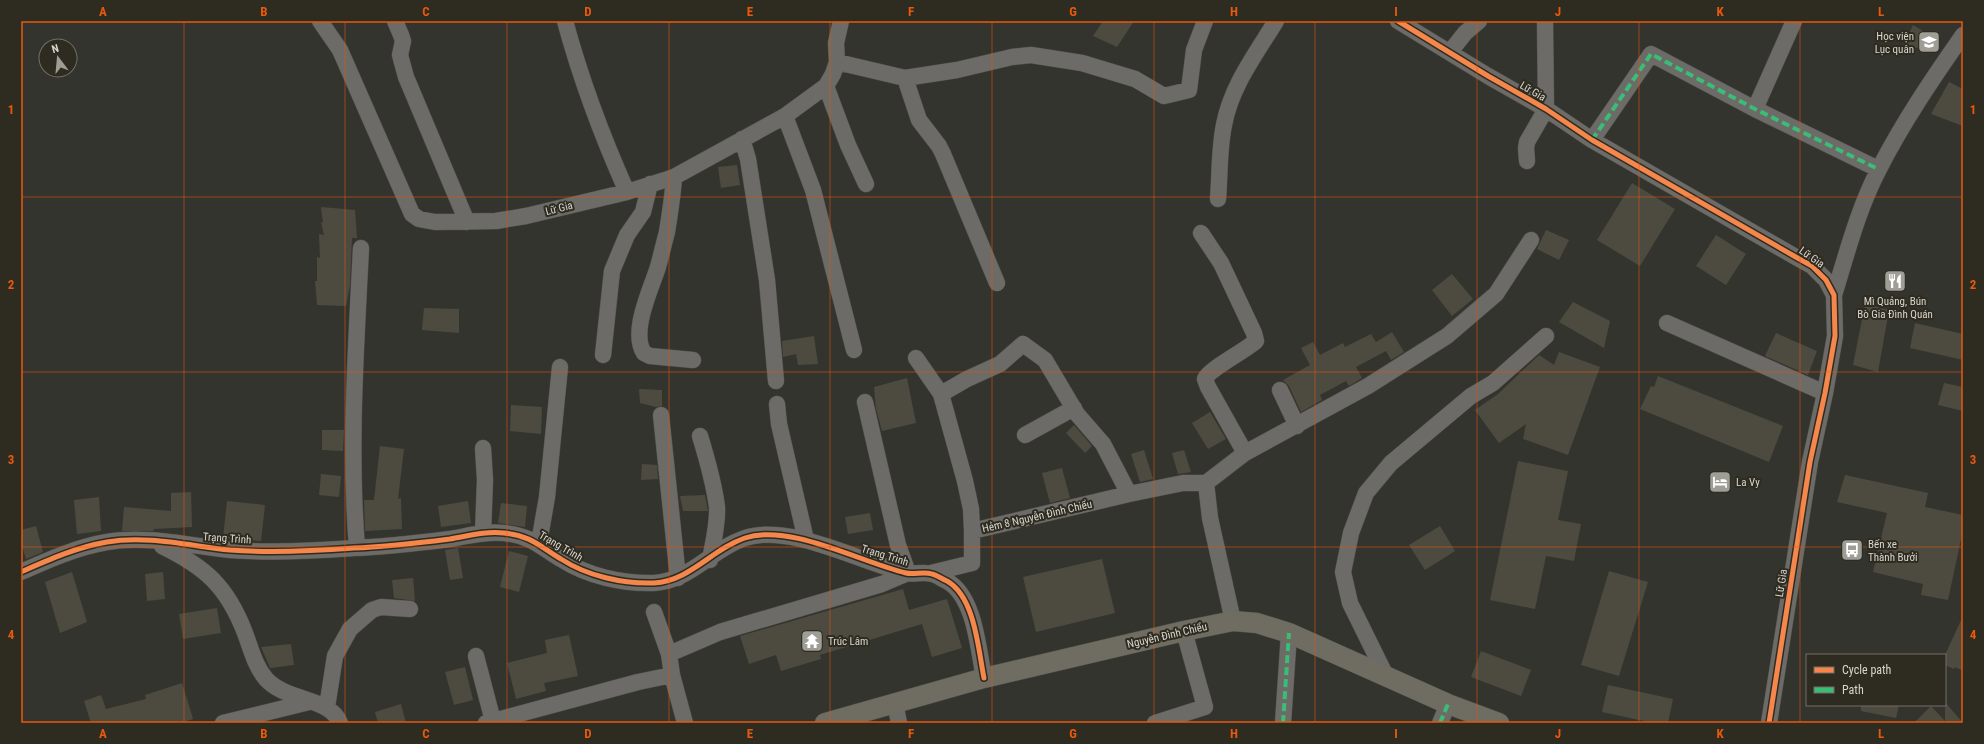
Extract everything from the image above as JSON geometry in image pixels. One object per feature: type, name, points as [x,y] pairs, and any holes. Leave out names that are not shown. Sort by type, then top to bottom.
[{"type":"main road","name":"Nguyễn Đình Chiểu","points":[[824,723],[984,678],[1184,630],[1233,621],[1257,623],[1289,633],[1448,704],[1498,723]]},
{"type":"street","name":"Lữ Gia","points":[[320,21],[340,50],[412,214],[419,219],[435,222],[496,222],[627,192],[674,177],[785,116],[826,86],[833,74],[837,62],[836,43],[841,21]]},
{"type":"street","points":[[395,21],[401,35],[402,41],[400,55],[406,77],[467,222]]},
{"type":"street","points":[[565,21],[579,71],[594,115],[627,192]]},
{"type":"street","points":[[837,62],[905,78],[949,71],[1012,57],[1031,55],[1082,63],[1135,79],[1164,96],[1189,90],[1194,50],[1205,21]]},
{"type":"street","points":[[1218,199],[1220,152],[1224,124],[1230,103],[1237,84],[1276,21]]},
{"type":"street","name":"Lữ Gia","points":[[1398,21],[1546,109],[1592,140],[1812,266],[1826,280],[1834,295]]},
{"type":"street","points":[[1450,52],[1465,33],[1479,21]]},
{"type":"street","points":[[1527,161],[1527,142],[1546,109],[1545,21]]},
{"type":"street","points":[[1755,109],[1794,21]]},
{"type":"street","name":"Lữ Gia","points":[[1769,723],[1810,462],[1825,393],[1835,336],[1834,295],[1855,224],[1878,169],[1933,78],[1963,35]]},
{"type":"street","points":[[1592,140],[1651,54],[1755,109],[1878,169]]},
{"type":"street","points":[[905,78],[919,120],[944,154],[997,283]]},
{"type":"street","points":[[826,86],[848,145],[866,184]]},
{"type":"street","points":[[785,116],[814,190],[854,350]]},
{"type":"street","points":[[742,139],[748,159],[767,280],[776,381]]},
{"type":"street","points":[[674,177],[672,202],[666,232],[658,267],[643,312],[640,342],[644,353],[650,356],[693,360]]},
{"type":"street","points":[[603,355],[612,271],[627,235],[643,212],[650,184]]},
{"type":"street","points":[[1201,233],[1221,263],[1256,340],[1249,347],[1210,372],[1205,379],[1208,387],[1246,453]]},
{"type":"street","points":[[1233,621],[1210,518],[1206,483],[1246,453],[1297,426],[1394,370],[1453,331],[1496,294],[1531,240]]},
{"type":"street","points":[[358,548],[353,499],[352,443],[360,248]]},
{"type":"street","points":[[1667,323],[1825,393]]},
{"type":"street","points":[[1386,676],[1350,603],[1343,572],[1351,532],[1366,493],[1391,463],[1471,396],[1493,383],[1546,336]]},
{"type":"street","points":[[941,394],[967,378],[1000,364],[1023,344],[1045,360],[1074,408],[1103,444],[1129,494]]},
{"type":"street","points":[[916,358],[941,394],[972,509],[972,531]]},
{"type":"street","points":[[539,543],[546,497],[560,367]]},
{"type":"street","points":[[1280,390],[1297,426]]},
{"type":"street","points":[[669,654],[720,632],[882,584],[908,573],[898,545],[865,402]]},
{"type":"street","points":[[777,404],[779,424],[806,540]]},
{"type":"street","points":[[1025,435],[1074,408]]},
{"type":"street","points":[[661,415],[678,578]]},
{"type":"street","points":[[700,436],[709,468],[716,507],[716,521],[710,560]]},
{"type":"street","points":[[482,533],[485,480],[483,448]]},
{"type":"street","name":"Hẻm 8 Nguyễn Đình Chiểu","points":[[931,573],[972,563],[972,531],[1129,494],[1184,483],[1206,483]]},
{"type":"street","name":"Trạng Trình","points":[[21,572],[76,550],[107,542],[131,540],[233,550],[288,551],[358,548],[425,542],[482,533],[502,532],[521,536],[539,543],[561,560],[578,568],[615,580],[655,583],[678,578],[747,537],[776,535],[806,540],[908,573],[931,573],[950,583],[964,596],[972,620],[984,678]]},
{"type":"street","name":"Trạng Trình","points":[[153,542],[197,565],[212,578],[228,599],[264,677],[284,693],[327,707]]},
{"type":"street","points":[[340,723],[327,707],[335,656],[350,630],[372,610],[381,607],[410,609]]},
{"type":"street","points":[[654,612],[669,654],[672,675],[685,723]]},
{"type":"street","points":[[1155,723],[1173,720],[1205,707],[1184,630]]},
{"type":"street","points":[[1282,723],[1289,633]]},
{"type":"street","points":[[476,656],[490,722],[638,682],[672,675]]},
{"type":"street","points":[[223,723],[310,702]]},
{"type":"street","points":[[895,703],[899,723]]},
{"type":"street","points":[[1440,723],[1448,704]]},
{"type":"building","points":[[1103,21],[1134,21],[1117,47],[1093,36]]},
{"type":"building","points":[[1913,25],[1928,34],[1917,48],[1903,46]]},
{"type":"building","points":[[1949,82],[1963,89],[1963,126],[1931,114]]},
{"type":"building","points":[[737,165],[740,185],[721,188],[718,167]]},
{"type":"building","points":[[1632,183],[1675,209],[1640,266],[1597,240]]},
{"type":"building","points":[[321,207],[355,210],[357,238],[352,238],[350,285],[346,306],[317,305],[315,281],[317,281],[317,257],[320,258],[319,234],[324,235],[321,222],[323,223]]},
{"type":"building","points":[[1546,230],[1569,240],[1559,260],[1537,249]]},
{"type":"building","points":[[1716,235],[1746,254],[1726,285],[1696,266]]},
{"type":"building","points":[[1452,274],[1473,299],[1452,316],[1432,290]]},
{"type":"building","points":[[1573,302],[1610,321],[1604,348],[1559,322]]},
{"type":"building","points":[[1865,304],[1889,310],[1878,372],[1853,365]]},
{"type":"building","points":[[424,308],[459,309],[459,333],[422,330]]},
{"type":"building","points":[[1915,323],[1963,334],[1963,360],[1910,348]]},
{"type":"building","points":[[1392,332],[1404,352],[1391,360],[1386,351],[1356,367],[1362,378],[1349,386],[1346,381],[1320,395],[1322,400],[1301,412],[1289,386],[1283,380],[1310,365],[1301,348],[1313,342],[1320,355],[1343,343],[1345,347],[1371,334],[1376,342]]},
{"type":"building","points":[[1776,333],[1817,351],[1808,375],[1765,356]]},
{"type":"building","points":[[814,336],[818,364],[798,365],[796,354],[783,357],[782,341]]},
{"type":"building","points":[[1559,352],[1600,367],[1568,455],[1523,439],[1526,424],[1499,443],[1475,410],[1498,394],[1539,355],[1554,365]]},
{"type":"building","points":[[1658,376],[1783,426],[1769,462],[1640,409],[1651,386],[1654,387]]},
{"type":"building","points":[[907,378],[916,423],[882,431],[876,409],[874,387]]},
{"type":"building","points":[[1944,383],[1963,387],[1963,411],[1938,405]]},
{"type":"building","points":[[639,389],[662,390],[662,406],[656,407],[640,403]]},
{"type":"building","points":[[511,405],[542,407],[541,434],[510,431]]},
{"type":"building","points":[[1210,412],[1226,439],[1208,449],[1192,423]]},
{"type":"building","points":[[1074,425],[1092,446],[1085,453],[1066,433]]},
{"type":"building","points":[[322,430],[344,430],[343,451],[322,450]]},
{"type":"building","points":[[380,446],[404,449],[398,499],[401,498],[402,529],[365,531],[364,500],[374,500]]},
{"type":"building","points":[[1144,450],[1153,479],[1140,482],[1131,454]]},
{"type":"building","points":[[1184,450],[1191,472],[1178,474],[1172,453]]},
{"type":"building","points":[[1518,461],[1568,471],[1558,520],[1581,524],[1574,561],[1546,556],[1535,609],[1490,600]]},
{"type":"building","points":[[642,464],[657,465],[658,479],[641,480]]},
{"type":"building","points":[[1062,468],[1070,498],[1050,503],[1042,473]]},
{"type":"building","points":[[321,474],[341,476],[339,497],[319,495]]},
{"type":"building","points":[[1845,475],[1928,493],[1925,507],[1963,515],[1963,530],[1948,600],[1921,595],[1923,584],[1873,572],[1887,513],[1837,502]]},
{"type":"building","points":[[191,492],[192,527],[154,529],[153,531],[122,531],[124,507],[171,511],[171,493]]},
{"type":"building","points":[[705,495],[708,511],[683,511],[680,496]]},
{"type":"building","points":[[99,497],[101,531],[77,534],[74,500]]},
{"type":"building","points":[[227,501],[265,505],[261,541],[223,538]]},
{"type":"building","points":[[468,501],[471,523],[441,527],[438,506]]},
{"type":"building","points":[[501,503],[527,506],[525,527],[498,523]]},
{"type":"building","points":[[870,513],[873,530],[848,534],[845,517]]},
{"type":"building","points":[[36,526],[43,552],[26,559],[21,542],[21,530]]},
{"type":"building","points":[[1440,526],[1455,551],[1425,570],[1409,545]]},
{"type":"building","points":[[458,548],[463,578],[450,580],[445,550]]},
{"type":"building","points":[[509,551],[528,556],[519,592],[500,587]]},
{"type":"building","points":[[1102,559],[1115,613],[1036,632],[1023,577]]},
{"type":"building","points":[[1609,571],[1648,582],[1619,676],[1581,665]]},
{"type":"building","points":[[72,572],[87,622],[60,633],[45,582]]},
{"type":"building","points":[[163,572],[165,599],[147,601],[145,574]]},
{"type":"building","points":[[413,578],[415,601],[394,598],[392,580]]},
{"type":"building","points":[[903,589],[909,610],[947,599],[962,648],[932,657],[922,624],[820,655],[821,659],[781,671],[776,655],[749,664],[740,636]]},
{"type":"building","points":[[217,608],[221,633],[183,639],[179,614]]},
{"type":"building","points":[[1963,616],[1963,671],[1955,667],[1954,669],[1946,665],[1945,654]]},
{"type":"building","points":[[569,635],[578,676],[544,683],[546,691],[516,699],[507,663],[547,653],[545,640]]},
{"type":"building","points":[[291,644],[294,665],[270,668],[261,647]]},
{"type":"building","points":[[1481,651],[1531,670],[1521,696],[1471,677]]},
{"type":"building","points":[[465,667],[473,700],[454,705],[445,672]]},
{"type":"building","points":[[182,683],[193,719],[181,723],[91,723],[84,701],[101,695],[106,709],[146,699],[145,695]]},
{"type":"building","points":[[1608,685],[1673,699],[1668,723],[1653,723],[1602,712]]},
{"type":"building","points":[[1946,703],[1963,723],[1914,723],[1931,706],[1945,721]]},
{"type":"building","points":[[401,704],[406,723],[378,723],[375,712]]},
{"type":"building","points":[[1861,706],[1899,706],[1896,718],[1861,711]]},
{"type":"marked path","points":[[1592,140],[1651,54],[1755,109],[1878,169]]},
{"type":"marked path","points":[[1283,723],[1289,633]]},
{"type":"marked path","points":[[1440,723],[1448,704]]},
{"type":"cycle path","points":[[1398,21],[1488,76],[1546,109],[1592,140],[1812,266],[1826,280],[1834,295],[1835,336],[1825,393],[1810,462],[1769,723]]},
{"type":"cycle path","points":[[21,572],[52,559],[96,544],[122,540],[153,540],[230,550],[292,551],[390,546],[450,539],[483,533],[504,533],[514,534],[529,539],[571,565],[582,570],[606,578],[630,582],[654,583],[679,577],[722,549],[745,538],[763,535],[783,536],[825,546],[906,573],[929,573],[947,581],[964,599],[974,624],[984,678]]},
{"type":"place","name":"Học viện Lục quân","points":[[1929,42]]},
{"type":"place","name":"Mì Quảng, Bún Bò Gia Đình Quán","points":[[1895,281]]},
{"type":"place","name":"La Vy","points":[[1720,482]]},
{"type":"place","name":"Bến xe Thành Bưởi","points":[[1852,550]]},
{"type":"place","name":"Trúc Lâm","points":[[812,641]]}]
